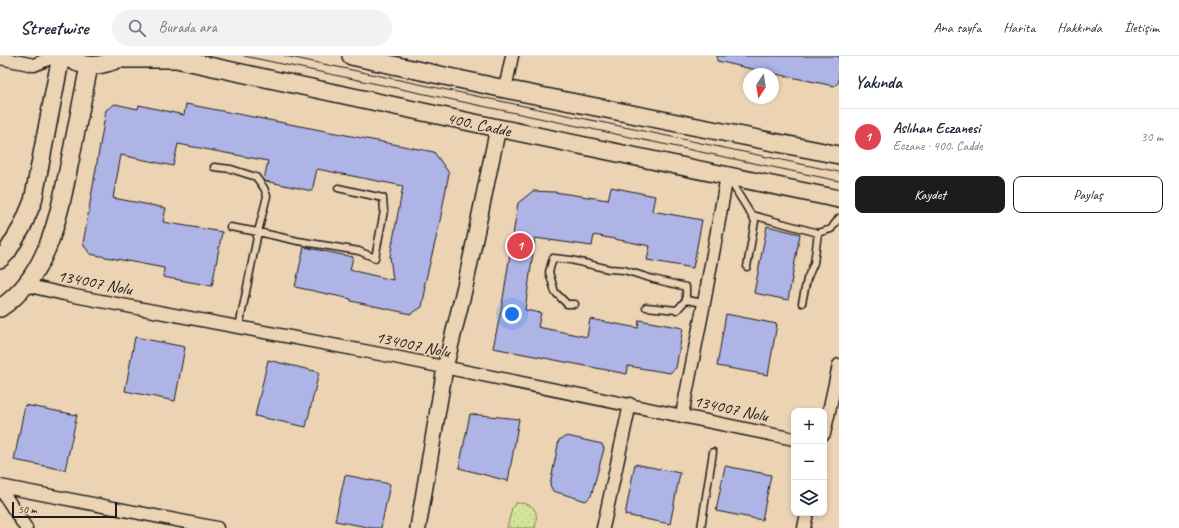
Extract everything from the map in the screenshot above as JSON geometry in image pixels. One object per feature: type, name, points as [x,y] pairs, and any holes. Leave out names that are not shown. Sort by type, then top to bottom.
[{"type":"main road","points":[[0,259],[8,252],[22,227],[33,201],[61,56]]},
{"type":"main road","points":[[0,308],[7,304],[25,285],[48,248],[61,206],[89,66],[74,62],[65,56]]},
{"type":"main road","points":[[351,56],[505,89],[834,151]]},
{"type":"main road","name":"400. Cadde","points":[[89,66],[97,66],[120,58],[176,59],[839,199]]},
{"type":"street","points":[[0,58],[34,65],[55,56]]},
{"type":"street","points":[[505,89],[512,56]]},
{"type":"street","points":[[418,528],[445,368],[466,282],[498,128]]},
{"type":"street","points":[[682,415],[727,176]]},
{"type":"street","name":"134007 Nolu","points":[[25,285],[64,294],[385,355],[630,404],[791,438]]},
{"type":"street","points":[[827,420],[839,365]]},
{"type":"street","points":[[603,528],[630,404]]},
{"type":"street","points":[[0,487],[26,528]]},
{"type":"street","points":[[0,487],[217,528]]},
{"type":"street","points":[[804,528],[806,516]]},
{"type":"lane","points":[[214,167],[231,169],[256,177],[264,188],[267,196],[258,232],[239,327]]},
{"type":"lane","points":[[727,176],[755,221],[747,267]]},
{"type":"lane","points":[[230,227],[298,241],[359,251],[374,258],[384,211],[383,198],[338,188]]},
{"type":"lane","points":[[752,215],[818,233],[831,229],[839,218]]},
{"type":"lane","points":[[802,303],[807,279],[814,263],[818,233]]},
{"type":"lane","points":[[575,304],[567,304],[555,292],[549,272],[553,258],[571,260],[609,269],[624,270],[686,287],[686,300],[677,310],[646,306]]},
{"type":"lane","points":[[686,300],[704,302]]},
{"type":"lane","points":[[701,528],[713,452]]},
{"type":"green space","points":[[516,503],[531,506],[534,509],[536,513],[535,528],[507,528],[512,508]]},
{"type":"building","points":[[717,56],[839,56],[839,82],[834,86],[779,75],[779,68],[748,68],[717,61]]},
{"type":"building","points":[[115,104],[138,109],[139,105],[184,115],[186,104],[434,152],[449,173],[439,226],[424,287],[426,287],[422,307],[411,314],[295,287],[304,247],[353,257],[350,270],[393,280],[390,256],[403,186],[317,169],[312,191],[265,181],[268,161],[178,144],[173,166],[121,155],[113,198],[166,208],[163,222],[222,232],[212,286],[163,277],[164,268],[90,254],[83,244],[106,110]]},
{"type":"building","points":[[611,187],[655,196],[652,211],[702,220],[693,268],[647,260],[650,246],[594,235],[592,246],[535,238],[525,310],[541,313],[538,327],[587,337],[590,319],[638,328],[639,320],[683,328],[676,368],[670,373],[628,366],[627,374],[493,348],[502,305],[518,203],[533,191],[554,192],[608,200]]},
{"type":"building","points":[[767,226],[800,234],[788,300],[754,293]]},
{"type":"building","points":[[726,314],[777,324],[768,375],[717,366]]},
{"type":"building","points":[[135,337],[185,347],[175,401],[125,391]]},
{"type":"building","points":[[268,360],[319,372],[306,427],[255,416]]},
{"type":"building","points":[[25,405],[77,415],[65,470],[14,460]]},
{"type":"building","points":[[470,414],[519,419],[508,481],[459,468]]},
{"type":"building","points":[[567,436],[602,444],[604,449],[591,496],[586,501],[553,491],[550,485],[559,440]]},
{"type":"building","points":[[635,464],[680,473],[670,524],[625,515]]},
{"type":"building","points":[[725,466],[771,475],[762,520],[716,511]]},
{"type":"building","points":[[345,475],[390,484],[381,528],[373,528],[335,521]]},
{"type":"tram line","points":[[244,56],[839,181]]},
{"type":"tram line","points":[[285,56],[839,172]]},
{"type":"place","name":"Aslıhan Eczanesi","points":[[520,246]]}]
